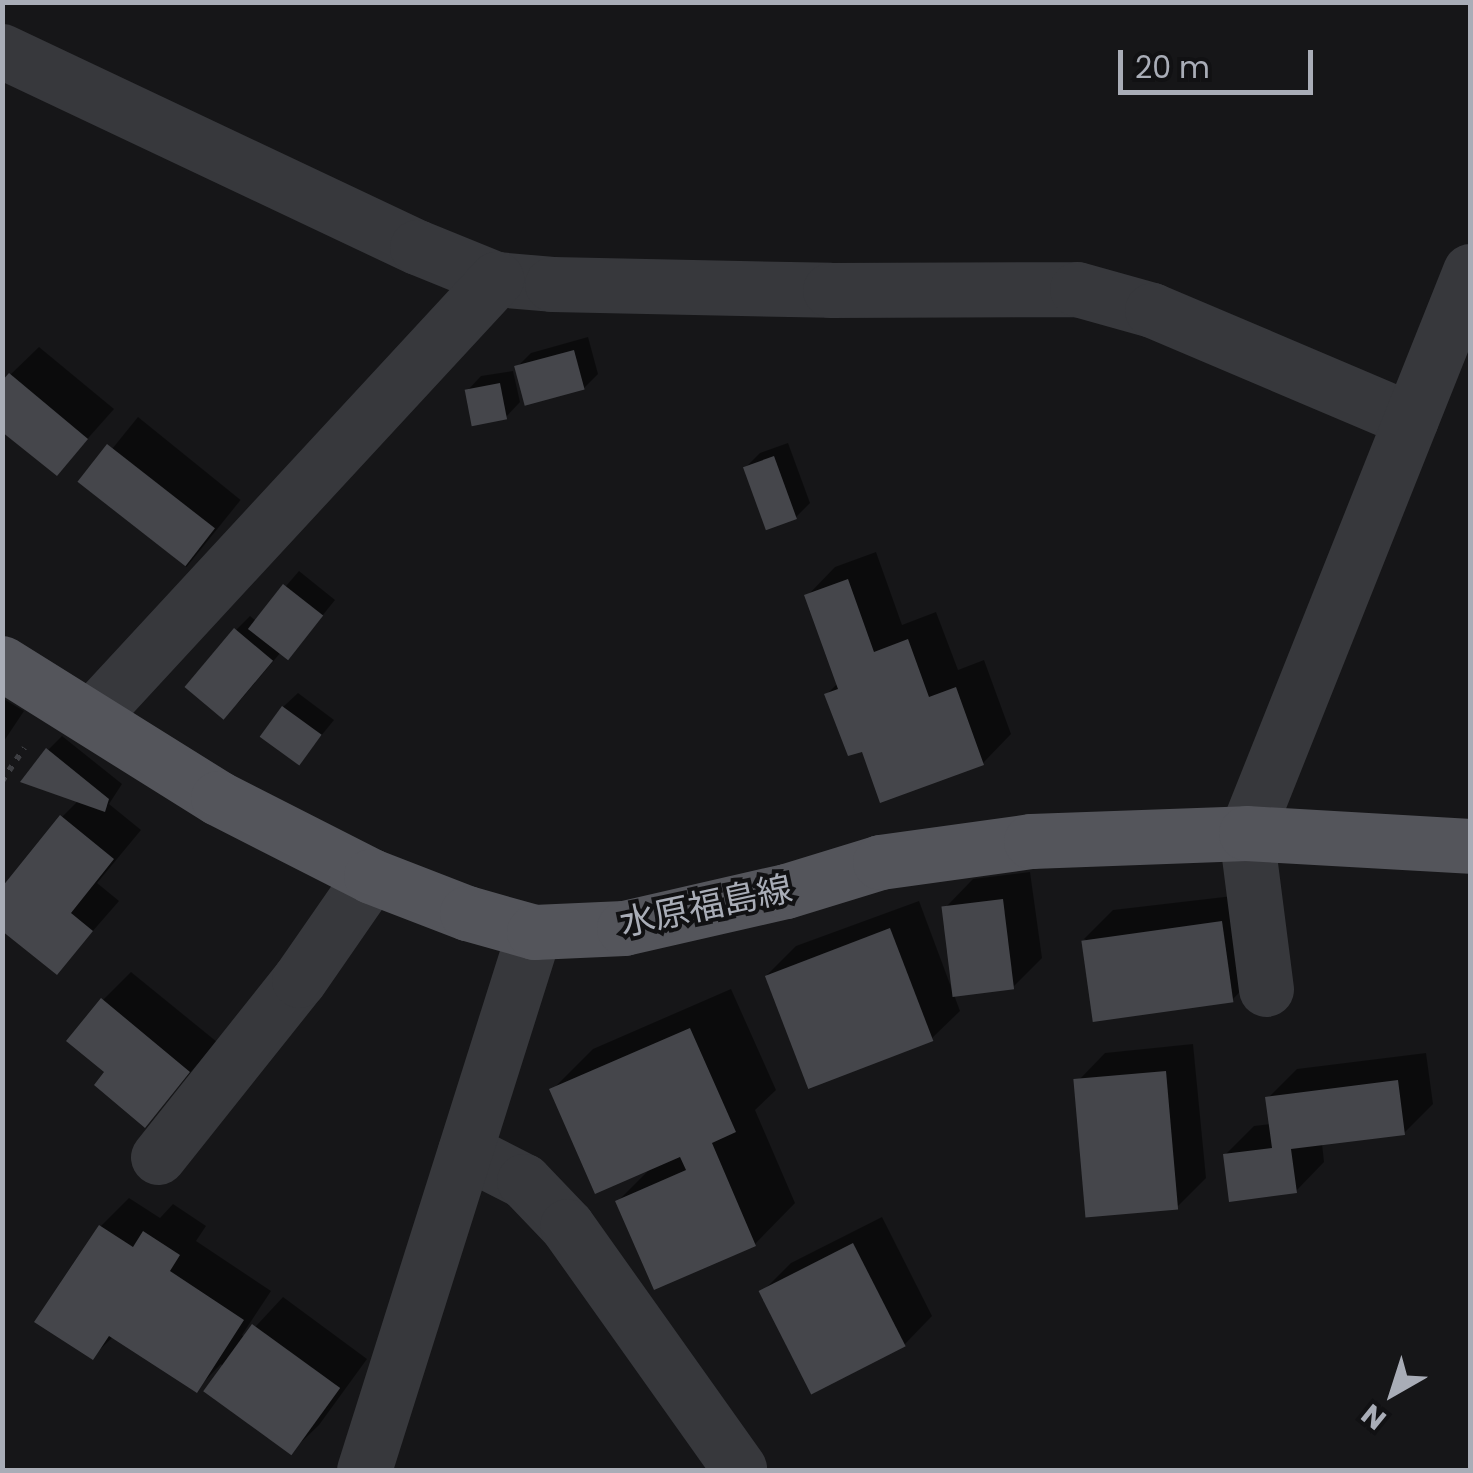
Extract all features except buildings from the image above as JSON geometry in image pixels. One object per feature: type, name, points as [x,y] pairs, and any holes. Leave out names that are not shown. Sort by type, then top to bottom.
[{"type":"main road","name":"水原福島線","points":[[2,663],[218,798],[371,876],[467,913],[534,932],[624,928],[786,891],[880,862],[1031,841],[1246,833],[1470,846]]},
{"type":"street","points":[[2,51],[417,247],[496,279],[830,290],[1077,290],[1152,310],[1411,420]]},
{"type":"street","points":[[1266,988],[1246,833],[1470,271]]},
{"type":"street","points":[[92,717],[496,279]]},
{"type":"street","points":[[158,1157],[299,980],[371,876]]},
{"type":"street","points":[[364,1470],[534,932]]},
{"type":"street","points":[[465,1152],[524,1181],[567,1226],[739,1468]]}]
